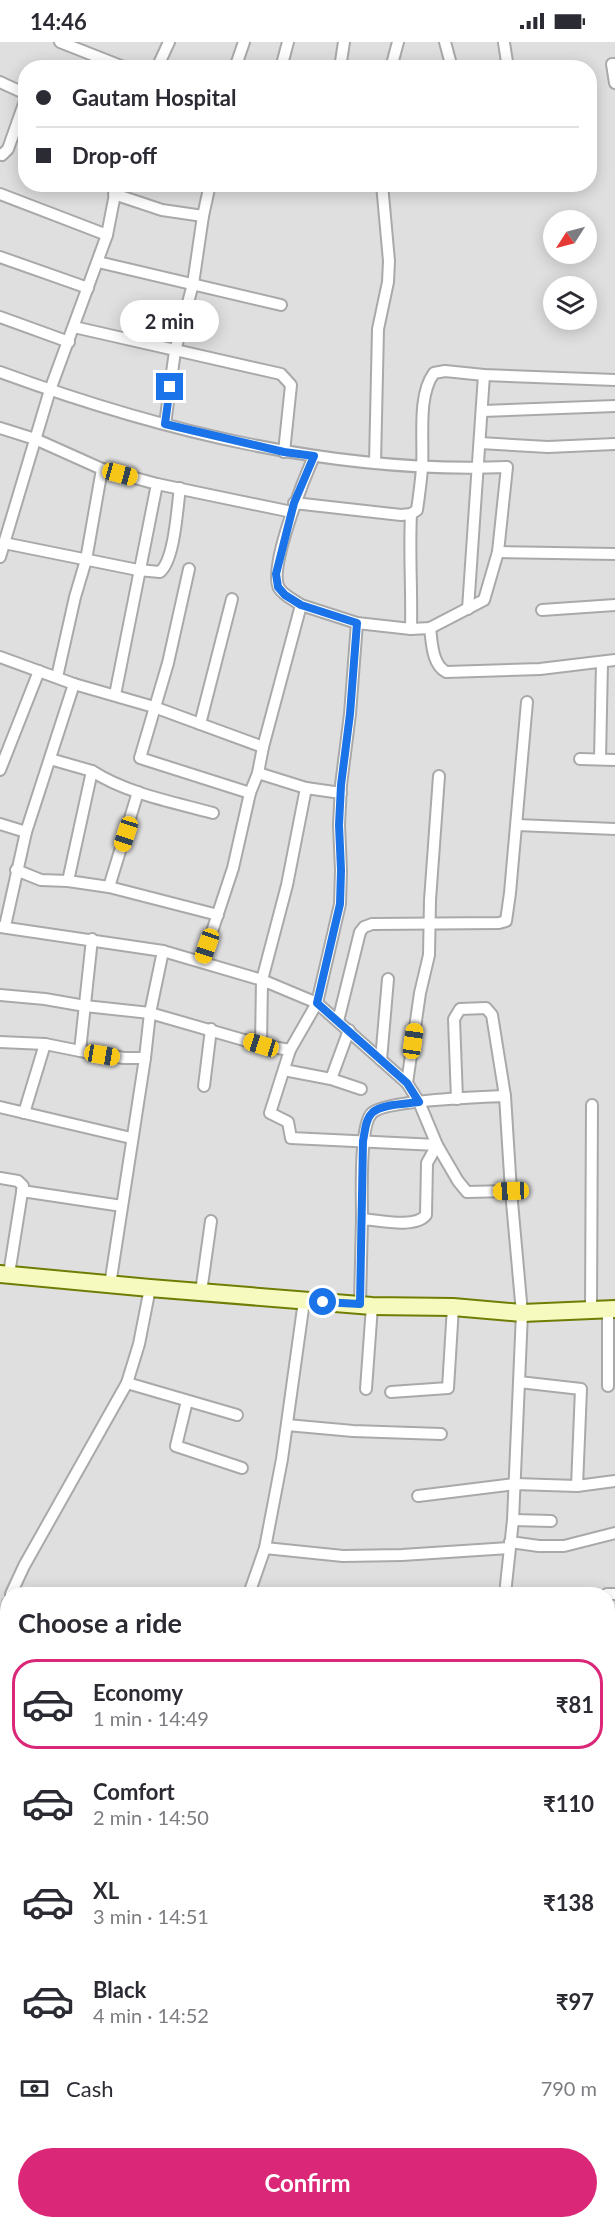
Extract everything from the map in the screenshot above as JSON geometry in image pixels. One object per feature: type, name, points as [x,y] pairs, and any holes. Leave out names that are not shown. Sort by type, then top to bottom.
[{"type":"street","points":[[60,42],[106,60]]},
{"type":"street","points":[[161,60],[169,42]]},
{"type":"street","points":[[238,60],[244,42]]},
{"type":"street","points":[[283,60],[288,42]]},
{"type":"street","points":[[393,60],[398,42]]},
{"type":"street","points":[[445,42],[450,60]]},
{"type":"street","points":[[340,60],[341,43]]},
{"type":"street","points":[[504,43],[507,60]]},
{"type":"street","points":[[615,64],[612,64],[615,83]]},
{"type":"street","points":[[0,82],[18,90]]},
{"type":"street","points":[[0,154],[2,155],[8,149],[18,121]]},
{"type":"street","points":[[0,557],[50,390],[107,235],[114,192]]},
{"type":"street","points":[[122,192],[162,210],[203,216]]},
{"type":"street","points":[[165,424],[175,351],[193,284],[208,192]]},
{"type":"street","points":[[375,463],[378,329],[388,282],[389,261],[383,192]]},
{"type":"street","points":[[0,194],[107,235]]},
{"type":"street","points":[[0,257],[88,288]]},
{"type":"street","points":[[98,262],[281,305]]},
{"type":"street","points":[[0,317],[69,342]]},
{"type":"street","points":[[74,327],[281,374],[291,385],[284,452]]},
{"type":"street","points":[[0,428],[35,439],[102,469],[157,484],[293,507],[401,515],[411,514],[417,510],[422,468],[424,393],[434,373],[445,371],[484,375],[615,380]]},
{"type":"street","points":[[0,372],[50,390],[165,424],[284,452],[422,468],[507,467],[498,552],[484,600],[430,628],[411,629],[357,623],[301,605],[285,595],[278,587],[276,574],[293,507],[314,456]]},
{"type":"street","points":[[468,609],[484,375]]},
{"type":"street","points":[[482,411],[615,406]]},
{"type":"street","points":[[480,443],[548,447],[615,444]]},
{"type":"street","points":[[57,678],[86,560],[102,469]]},
{"type":"street","points":[[115,695],[138,570],[157,484]]},
{"type":"street","points":[[4,543],[138,570],[160,572],[166,567],[180,488]]},
{"type":"street","points":[[411,514],[411,629]]},
{"type":"street","points":[[498,552],[615,554]]},
{"type":"street","points":[[189,568],[168,663],[140,758],[250,793]]},
{"type":"street","points":[[200,724],[232,599]]},
{"type":"street","points":[[202,962],[233,868],[250,793],[258,773],[262,747],[301,605]]},
{"type":"street","points":[[542,610],[615,605]]},
{"type":"street","points":[[357,623],[341,793],[340,904],[317,1003],[290,1050],[270,1113],[288,1122],[291,1138],[437,1145]]},
{"type":"street","points":[[430,628],[436,661],[440,669],[446,672],[540,669],[615,660]]},
{"type":"street","points":[[0,657],[74,684],[154,707],[262,747]]},
{"type":"street","points":[[600,759],[602,662]]},
{"type":"street","points":[[0,770],[39,671]]},
{"type":"street","points":[[74,684],[26,832],[2,927],[163,951],[262,980],[317,1003],[407,1083],[419,1102],[437,1145],[467,1192],[511,1191]]},
{"type":"street","points":[[338,1022],[360,932],[364,927],[372,924],[430,925],[506,921],[527,702]]},
{"type":"street","points":[[50,759],[92,771],[106,780],[138,792],[213,813]]},
{"type":"street","points":[[580,759],[615,760]]},
{"type":"street","points":[[68,881],[92,771]]},
{"type":"street","points":[[258,773],[306,788],[341,793]]},
{"type":"street","points":[[407,1083],[420,993],[429,955],[439,776]]},
{"type":"street","points":[[261,1045],[262,980],[287,885],[306,788]]},
{"type":"street","points":[[109,887],[138,792]]},
{"type":"street","points":[[0,824],[26,832]]},
{"type":"street","points":[[517,825],[615,829]]},
{"type":"street","points":[[16,870],[41,880],[109,887],[218,915]]},
{"type":"street","points":[[80,1051],[92,939]]},
{"type":"street","points":[[110,1285],[150,1013],[163,951]]},
{"type":"street","points":[[381,1060],[388,979]]},
{"type":"street","points":[[0,994],[150,1013],[261,1045],[290,1050]]},
{"type":"street","points":[[457,1099],[454,1019],[460,1009],[486,1008],[492,1016],[506,1096],[511,1191],[522,1313],[513,1520],[506,1587]]},
{"type":"street","points":[[204,1086],[211,1029]]},
{"type":"street","points":[[331,1079],[349,1030]]},
{"type":"street","points":[[0,1041],[45,1044],[124,1058],[145,1058]]},
{"type":"street","points":[[24,1113],[45,1044]]},
{"type":"street","points":[[284,1070],[331,1079],[361,1089]]},
{"type":"street","points":[[366,1389],[366,1305],[362,1219],[363,1141],[367,1121],[372,1113],[381,1108],[419,1102],[506,1096]]},
{"type":"street","points":[[591,1310],[592,1105]]},
{"type":"street","points":[[0,1107],[131,1138]]},
{"type":"street","points":[[362,1219],[410,1223],[422,1219],[426,1215],[427,1162],[437,1145]]},
{"type":"street","points":[[0,1178],[18,1181],[23,1186],[5,1274],[110,1285],[366,1305],[453,1307],[522,1313],[612,1310],[608,1386]]},
{"type":"street","points":[[22,1191],[122,1206]]},
{"type":"street","points":[[201,1292],[211,1221]]},
{"type":"street","points":[[14,1587],[128,1383],[139,1344],[150,1288]]},
{"type":"street","points":[[251,1587],[265,1548],[282,1459],[304,1301]]},
{"type":"street","points":[[391,1392],[448,1388],[453,1307]]},
{"type":"street","points":[[519,1382],[581,1389],[577,1486]]},
{"type":"street","points":[[128,1383],[237,1415]]},
{"type":"street","points":[[188,1401],[176,1446],[242,1468]]},
{"type":"street","points":[[286,1425],[353,1431],[441,1434]]},
{"type":"street","points":[[418,1496],[515,1484],[577,1486],[615,1481]]},
{"type":"street","points":[[513,1520],[551,1521]]},
{"type":"street","points":[[265,1548],[355,1556],[402,1555],[509,1545],[564,1546],[615,1533]]},
{"type":"shaded area","points":[[0,42],[615,42],[615,1587],[0,1587]]},
{"type":"route","points":[[170,387],[165,424],[284,452],[314,456],[294,503],[276,574],[278,587],[285,595],[301,605],[357,623],[350,714],[341,785],[340,904],[317,1003],[407,1083],[419,1102],[381,1108],[372,1113],[367,1121],[363,1141],[360,1304],[323,1302]]}]
